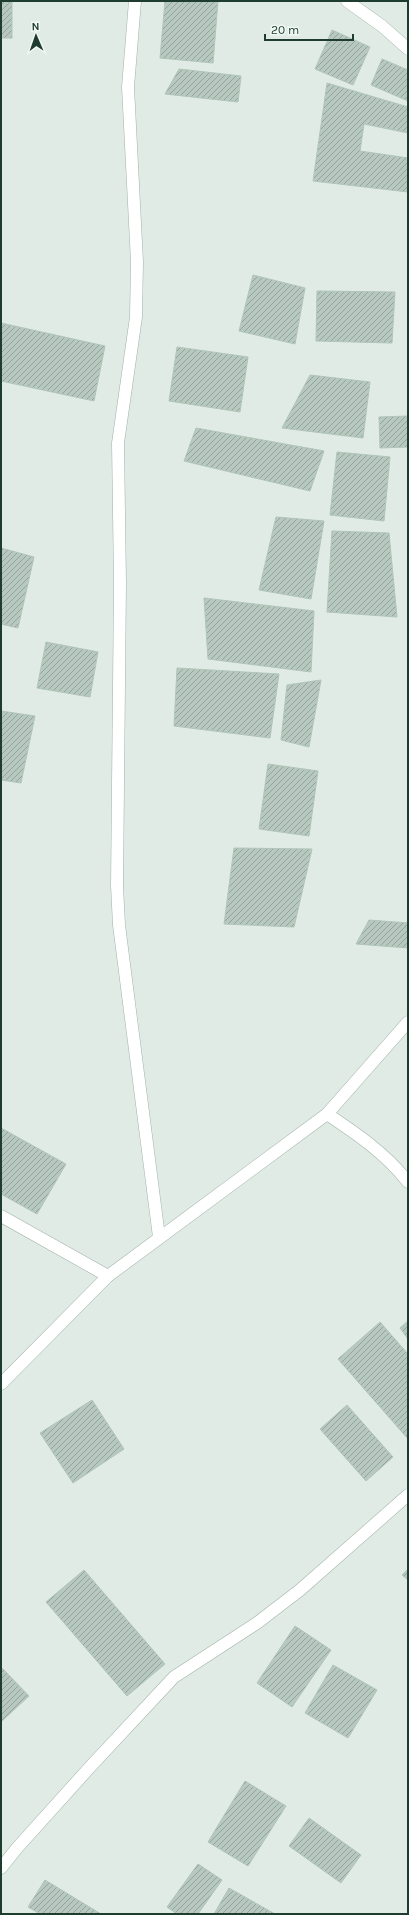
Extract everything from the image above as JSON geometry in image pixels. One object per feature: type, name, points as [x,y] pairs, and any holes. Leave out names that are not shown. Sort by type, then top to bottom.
[{"type":"street","points":[[135,1],[128,87],[137,262],[136,317],[118,443],[120,583],[117,886],[120,932],[159,1238]]},
{"type":"street","points":[[347,1],[382,26],[408,49]]},
{"type":"street","points":[[1,1384],[108,1276],[327,1114],[408,1022]]},
{"type":"street","points":[[327,1114],[367,1141],[394,1164],[408,1182]]},
{"type":"street","points":[[1,1216],[108,1276]]},
{"type":"street","points":[[1,1868],[69,1790],[174,1677],[245,1631],[300,1590],[408,1496]]},
{"type":"building","points":[[1,1],[12,1],[12,38],[1,38]]},
{"type":"building","points":[[165,1],[218,1],[213,63],[160,58]]},
{"type":"building","points":[[332,30],[370,47],[353,85],[315,69]]},
{"type":"building","points":[[382,59],[408,70],[408,101],[371,85]]},
{"type":"building","points":[[179,69],[241,76],[238,102],[165,94]]},
{"type":"building","points":[[327,83],[408,107],[408,133],[364,124],[360,151],[408,158],[408,192],[313,181]]},
{"type":"building","points":[[253,275],[305,288],[295,344],[239,331]]},
{"type":"building","points":[[317,291],[395,292],[392,343],[316,341]]},
{"type":"building","points":[[1,323],[105,346],[94,401],[1,381]]},
{"type":"building","points":[[177,347],[248,357],[240,412],[169,401]]},
{"type":"building","points":[[310,375],[370,382],[363,438],[282,428]]},
{"type":"building","points":[[408,416],[408,447],[380,448],[379,417]]},
{"type":"building","points":[[196,428],[324,451],[310,491],[184,461]]},
{"type":"building","points":[[337,452],[390,457],[384,521],[330,515]]},
{"type":"building","points":[[276,517],[324,521],[311,599],[259,590]]},
{"type":"building","points":[[332,531],[389,533],[397,617],[327,612]]},
{"type":"building","points":[[1,548],[34,557],[18,628],[1,624]]},
{"type":"building","points":[[204,598],[314,611],[311,672],[208,659]]},
{"type":"building","points":[[46,642],[98,652],[90,697],[37,688]]},
{"type":"building","points":[[177,668],[279,674],[270,738],[174,726]]},
{"type":"building","points":[[321,680],[309,747],[281,740],[287,685]]},
{"type":"building","points":[[1,711],[35,716],[21,783],[1,780]]},
{"type":"building","points":[[268,764],[318,771],[309,836],[259,829]]},
{"type":"building","points":[[234,848],[312,849],[294,927],[224,924]]},
{"type":"building","points":[[369,920],[408,923],[408,948],[356,944]]},
{"type":"building","points":[[1,1128],[66,1164],[37,1214],[1,1194]]},
{"type":"building","points":[[408,1321],[408,1339],[400,1328]]},
{"type":"building","points":[[380,1322],[408,1354],[408,1439],[338,1359]]},
{"type":"building","points":[[92,1400],[124,1449],[73,1483],[40,1433]]},
{"type":"building","points":[[347,1405],[393,1457],[366,1481],[320,1429]]},
{"type":"building","points":[[408,1569],[408,1580],[402,1575]]},
{"type":"building","points":[[84,1570],[165,1664],[127,1696],[46,1602]]},
{"type":"building","points":[[295,1626],[331,1650],[292,1707],[257,1683]]},
{"type":"building","points":[[333,1665],[377,1690],[348,1738],[305,1713]]},
{"type":"building","points":[[1,1667],[29,1696],[1,1722]]},
{"type":"building","points":[[245,1781],[286,1806],[248,1866],[208,1842]]},
{"type":"building","points":[[309,1818],[361,1855],[341,1883],[289,1846]]},
{"type":"building","points":[[198,1864],[222,1880],[198,1914],[177,1914],[167,1907]]},
{"type":"building","points":[[45,1880],[101,1914],[40,1914],[28,1907]]},
{"type":"building","points":[[229,1888],[275,1914],[214,1914]]}]
